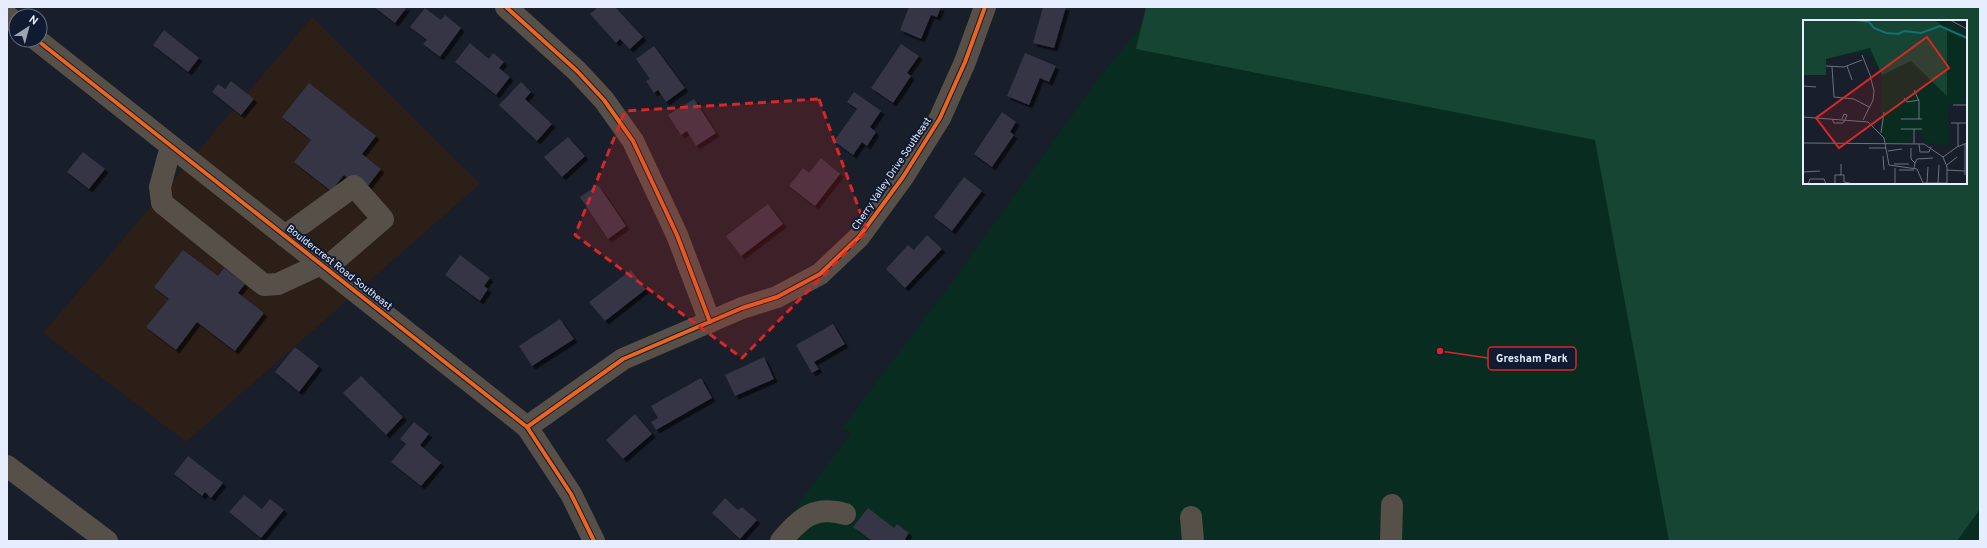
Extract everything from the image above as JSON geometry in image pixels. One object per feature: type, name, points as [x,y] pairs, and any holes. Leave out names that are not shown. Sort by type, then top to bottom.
[{"type":"street","points":[[506,7],[577,71],[604,100],[633,141],[677,235],[710,322]]},
{"type":"street","name":"Cherry Valley Drive Southeast","points":[[527,427],[624,360],[742,308],[777,297],[820,274],[859,238],[903,177],[940,118],[965,62],[985,7]]},
{"type":"street","name":"Bouldercrest Road Southeast","points":[[47,48],[527,427],[571,494],[594,541]]},
{"type":"street","points":[[171,146],[160,187],[162,203],[264,285],[278,284],[323,266],[383,219],[354,186],[285,236]]},
{"type":"street","points":[[7,466],[107,541]]},
{"type":"street","points":[[1390,541],[1392,505]]},
{"type":"street","points":[[781,541],[794,526],[806,516],[821,511],[832,510],[845,514]]},
{"type":"street","points":[[1191,517],[1193,541]]},
{"type":"highlighted area","points":[[819,99],[867,231],[742,358],[575,235],[625,111]]},
{"type":"shaded area","points":[[312,17],[480,184],[186,442],[43,333]]},
{"type":"green space","points":[[1146,7],[1980,7],[1980,509],[1957,541],[1669,541],[1595,140],[1136,49]]},
{"type":"green space","points":[[1157,7],[1980,7],[1980,541],[771,541],[851,433],[842,428],[958,274],[1098,79]]},
{"type":"building","points":[[374,7],[407,7],[395,23]]},
{"type":"building","points":[[598,7],[615,7],[643,37],[630,49],[620,39],[616,43],[590,14]]},
{"type":"building","points":[[909,7],[941,7],[937,17],[931,15],[921,39],[900,30]]},
{"type":"building","points":[[1043,7],[1066,7],[1054,48],[1033,43]]},
{"type":"building","points":[[425,8],[441,20],[445,15],[461,28],[440,57],[423,44],[427,40],[410,27]]},
{"type":"building","points":[[164,30],[199,58],[188,72],[153,45]]},
{"type":"building","points":[[470,43],[489,59],[493,53],[504,62],[499,68],[510,77],[496,95],[455,62]]},
{"type":"building","points":[[901,44],[919,56],[907,73],[911,76],[893,103],[871,88]]},
{"type":"building","points":[[654,46],[685,88],[666,102],[658,90],[654,93],[646,81],[650,79],[636,59]]},
{"type":"building","points":[[1025,53],[1056,66],[1049,82],[1040,78],[1029,105],[1007,96]]},
{"type":"building","points":[[231,81],[254,99],[241,115],[212,92],[218,84],[225,89]]},
{"type":"building","points":[[521,82],[531,92],[525,99],[552,124],[537,141],[499,105]]},
{"type":"building","points":[[309,83],[376,136],[362,154],[381,169],[364,191],[344,175],[331,191],[294,162],[311,140],[282,117]]},
{"type":"building","points":[[854,92],[881,111],[870,127],[876,132],[867,146],[862,142],[853,155],[834,141],[857,109],[847,102]]},
{"type":"building","points":[[694,99],[716,133],[696,146],[687,131],[681,135],[668,115]]},
{"type":"building","points":[[1002,112],[1016,122],[1010,132],[1014,135],[992,167],[974,154]]},
{"type":"building","points":[[568,137],[585,156],[562,177],[544,157]]},
{"type":"building","points":[[83,152],[105,169],[89,189],[67,172]]},
{"type":"building","points":[[821,158],[840,174],[815,206],[789,186],[803,168],[809,173]]},
{"type":"building","points":[[964,177],[982,191],[952,231],[934,217]]},
{"type":"building","points":[[598,185],[626,226],[608,239],[580,197]]},
{"type":"building","points":[[768,204],[783,224],[741,256],[726,236]]},
{"type":"building","points":[[927,235],[942,249],[905,288],[886,269],[908,245],[914,250]]},
{"type":"building","points":[[183,250],[218,276],[224,268],[245,284],[238,293],[264,313],[235,351],[197,322],[176,350],[146,327],[169,299],[154,287]]},
{"type":"building","points":[[460,255],[490,278],[484,286],[488,289],[480,301],[445,275]]},
{"type":"building","points":[[631,270],[646,289],[605,321],[589,302]]},
{"type":"building","points":[[560,319],[574,339],[532,366],[519,346]]},
{"type":"building","points":[[833,324],[845,344],[814,362],[819,369],[812,373],[796,345]]},
{"type":"building","points":[[295,347],[319,366],[299,392],[275,372]]},
{"type":"building","points":[[764,357],[774,379],[735,396],[725,375]]},
{"type":"building","points":[[361,376],[403,417],[386,435],[343,393]]},
{"type":"building","points":[[701,378],[712,398],[656,430],[651,422],[658,418],[651,406]]},
{"type":"building","points":[[635,414],[652,434],[623,459],[606,440]]},
{"type":"building","points":[[414,422],[429,434],[420,445],[441,463],[421,486],[391,462],[406,444],[400,439]]},
{"type":"building","points":[[188,456],[223,483],[211,498],[205,492],[202,496],[174,474]]},
{"type":"building","points":[[244,495],[262,509],[270,499],[284,510],[261,538],[229,512]]},
{"type":"building","points":[[725,498],[738,510],[742,507],[757,520],[740,539],[712,513]]},
{"type":"building","points":[[868,508],[894,528],[897,524],[909,533],[905,539],[907,541],[872,541],[853,527]]},
{"type":"cycle path","points":[[506,7],[577,71],[604,100],[633,141],[677,235],[710,322]]},
{"type":"cycle path","points":[[527,427],[623,359],[742,308],[777,297],[820,274],[859,237],[903,177],[940,118],[965,62],[985,7]]},
{"type":"cycle path","points":[[47,48],[527,427],[571,494],[594,541]]},
{"type":"place","name":"Gresham Park","points":[[1440,351]]}]
